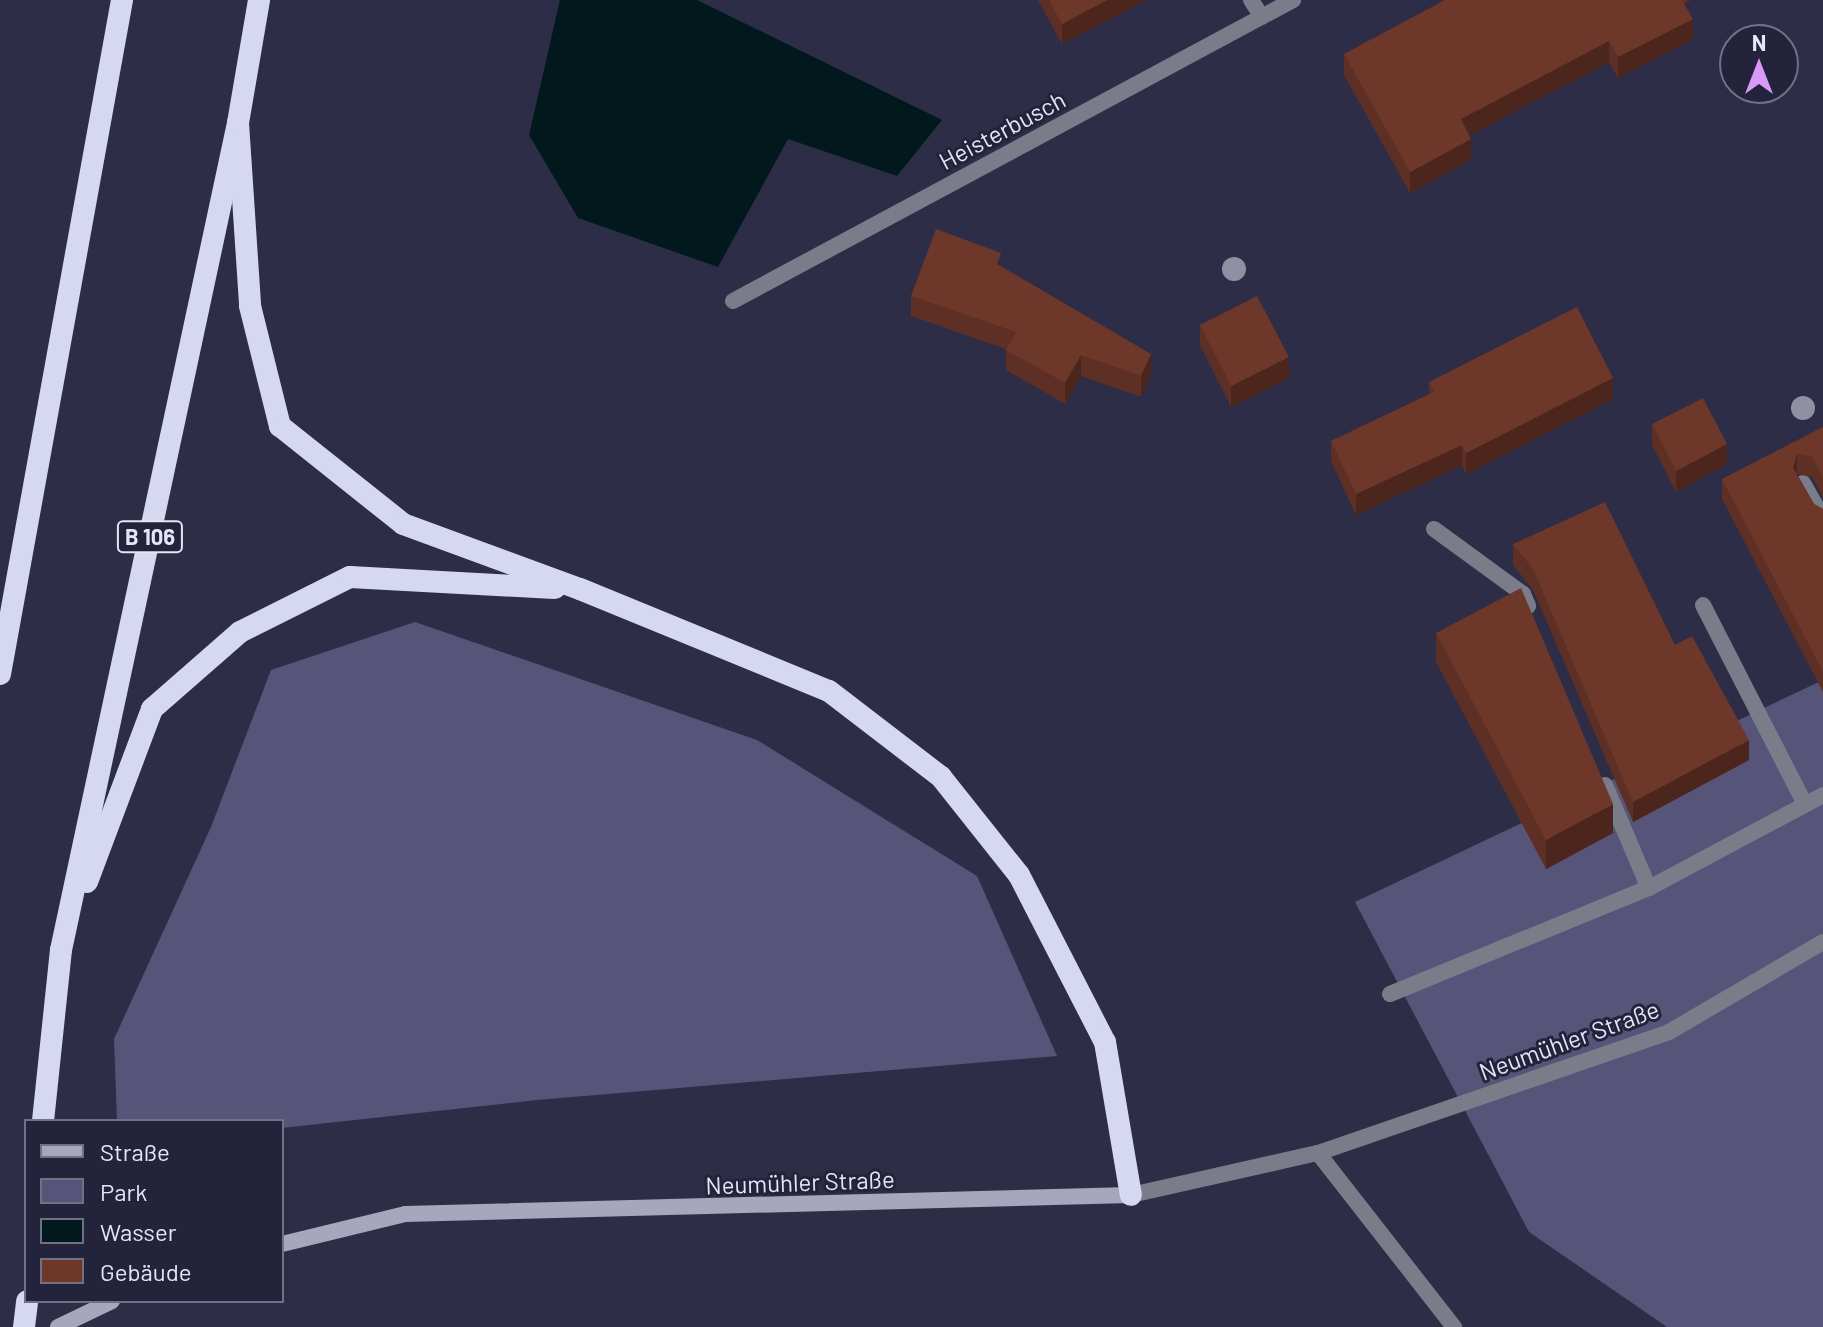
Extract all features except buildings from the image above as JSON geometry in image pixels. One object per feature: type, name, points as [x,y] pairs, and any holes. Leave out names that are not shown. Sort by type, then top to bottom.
[{"type":"highway","points":[[0,674],[122,0]]},
{"type":"highway","name":"B 106","points":[[43,1119],[61,950],[238,123],[259,0]]},
{"type":"highway","points":[[238,123],[250,306],[280,426],[403,524],[580,589],[829,691],[941,777],[1019,875],[1105,1042],[1131,1195]]},
{"type":"highway","points":[[61,950],[152,709],[240,632],[350,577],[580,589]]},
{"type":"highway","points":[[24,1327],[27,1303]]},
{"type":"main road","name":"Neumühler Straße","points":[[284,1244],[405,1214],[1131,1195]]},
{"type":"main road","points":[[58,1327],[108,1303]]},
{"type":"street","points":[[1251,0],[1262,17]]},
{"type":"street","name":"Heisterbusch","points":[[733,301],[1293,0]]},
{"type":"street","points":[[1803,483],[1823,518]]},
{"type":"street","points":[[1434,529],[1523,594],[1535,623]]},
{"type":"street","points":[[1703,605],[1805,804]]},
{"type":"street","points":[[1598,770],[1649,888]]},
{"type":"street","points":[[1390,994],[1649,888],[1823,795]]},
{"type":"street","name":"Neumühler Straße","points":[[1131,1195],[1318,1153],[1669,1032],[1823,942]]},
{"type":"street","points":[[1318,1153],[1454,1327]]},
{"type":"green space","points":[[415,622],[757,740],[977,876],[1057,1056],[537,1100],[284,1128],[284,1119],[117,1119],[114,1039],[211,827],[271,670]]},
{"type":"green space","points":[[1823,680],[1823,1327],[1667,1327],[1529,1232],[1355,902]]},
{"type":"water","points":[[560,0],[697,0],[942,120],[897,176],[788,139],[718,267],[578,218],[529,135]]}]
